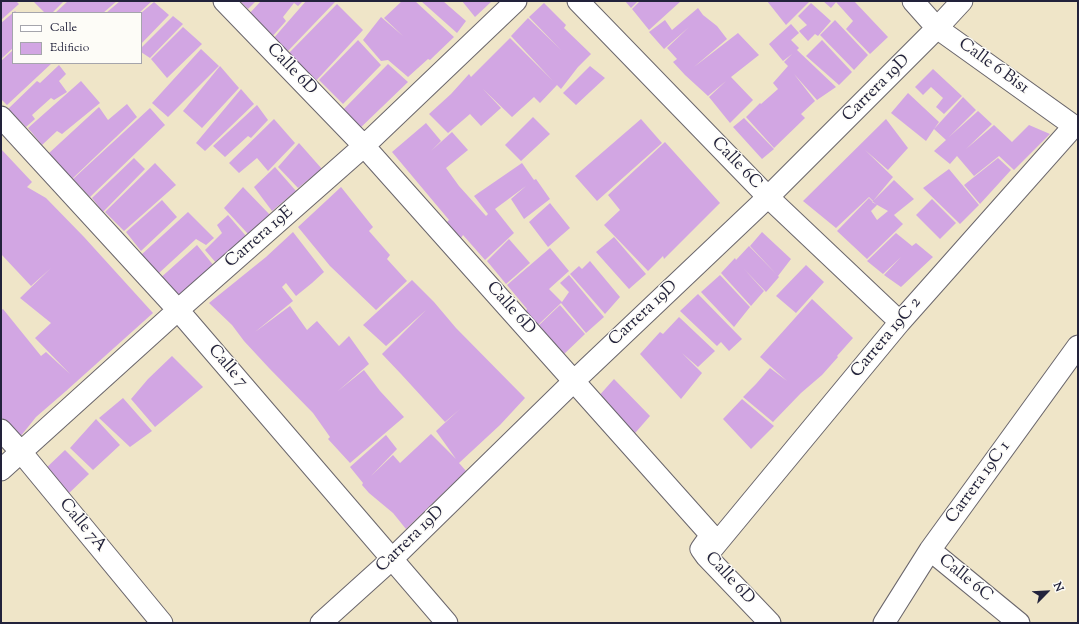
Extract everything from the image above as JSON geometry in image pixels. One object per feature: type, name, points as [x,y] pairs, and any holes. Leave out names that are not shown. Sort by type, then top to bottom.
[{"type":"street","name":"Calle 6D","points":[[224,1],[364,146],[711,535],[701,549],[768,622]]},
{"type":"street","name":"Carrera 19E","points":[[1,470],[178,310],[364,146],[516,1]]},
{"type":"street","name":"Calle 6C","points":[[578,1],[768,197],[900,322]]},
{"type":"street","name":"Calle 6 Bis1","points":[[913,1],[937,28],[1076,127]]},
{"type":"street","name":"Carrera 19D","points":[[321,623],[392,559],[574,381],[768,197],[937,28],[962,1]]},
{"type":"street","name":"Calle 7","points":[[1,117],[178,310],[447,623]]},
{"type":"street","name":"Carrera 19C 2","points":[[706,556],[900,322],[1076,127]]},
{"type":"street","name":"Carrera 19C 1","points":[[884,623],[930,550],[1078,346]]},
{"type":"street","name":"Calle 7A","points":[[1,430],[21,452],[162,623]]},
{"type":"street","name":"Calle 6C","points":[[930,550],[1019,623]]},
{"type":"building","points":[[1,1],[16,1],[19,4],[1,20]]},
{"type":"building","points":[[33,1],[64,1],[53,12],[44,12]]},
{"type":"building","points":[[68,1],[117,1],[104,12],[56,12]]},
{"type":"building","points":[[120,1],[152,1],[140,12],[107,12]]},
{"type":"building","points":[[240,1],[256,1],[248,9]]},
{"type":"building","points":[[261,1],[303,1],[298,6],[294,3],[283,17],[286,21],[271,38],[248,15]]},
{"type":"building","points":[[306,1],[335,2],[287,52],[273,39]]},
{"type":"building","points":[[402,1],[415,1],[454,37],[430,60],[428,59],[408,77],[388,60],[381,61],[363,40],[381,17],[403,36],[384,18]]},
{"type":"building","points":[[421,1],[443,1],[466,21],[457,33]]},
{"type":"building","points":[[462,1],[492,1],[475,17]]},
{"type":"building","points":[[625,1],[638,1],[631,8]]},
{"type":"building","points":[[640,1],[681,1],[649,30],[632,9]]},
{"type":"building","points":[[767,1],[810,1],[786,25]]},
{"type":"building","points":[[823,1],[837,1],[831,8]]},
{"type":"building","points":[[854,1],[888,37],[870,54],[846,29],[853,21],[836,2]]},
{"type":"building","points":[[154,2],[169,15],[142,43],[142,12]]},
{"type":"building","points":[[544,3],[566,25],[564,28],[591,54],[578,67],[561,89],[557,85],[540,103],[534,97],[512,117],[483,89],[501,108],[481,126],[470,114],[448,133],[429,114],[451,94],[469,74],[471,77],[510,38],[553,81],[511,36],[528,18],[561,50],[529,17]]},
{"type":"building","points":[[811,3],[831,21],[818,36],[815,34],[808,41],[799,31],[807,25],[798,16]]},
{"type":"building","points":[[337,4],[363,30],[313,84],[286,56]]},
{"type":"building","points":[[698,8],[703,15],[717,26],[727,39],[694,67],[738,33],[759,55],[731,77],[753,100],[730,123],[709,97],[726,81],[708,96],[673,62],[677,59],[667,48],[689,27],[664,49],[649,32],[665,20],[672,30]]},
{"type":"building","points":[[12,14],[12,49],[1,59],[1,23]]},
{"type":"building","points":[[173,16],[183,24],[150,58],[142,53],[142,47]]},
{"type":"building","points":[[835,20],[868,55],[854,70],[820,35]]},
{"type":"building","points":[[791,24],[799,33],[791,40],[799,48],[797,50],[836,87],[817,100],[794,74],[815,101],[801,114],[805,118],[774,148],[746,117],[760,103],[761,104],[778,89],[773,83],[788,66],[784,62],[792,54],[783,61],[769,44]]},
{"type":"building","points":[[183,27],[202,44],[167,78],[151,59]]},
{"type":"building","points":[[358,40],[381,65],[343,104],[319,80]]},
{"type":"building","points":[[822,40],[852,72],[839,85],[806,56]]},
{"type":"building","points":[[201,49],[219,66],[168,117],[152,103]]},
{"type":"building","points":[[12,51],[12,64],[51,64],[7,105],[1,99],[1,61]]},
{"type":"building","points":[[388,64],[408,82],[356,132],[339,114]]},
{"type":"building","points":[[59,65],[66,74],[59,81],[67,92],[54,100],[51,98],[32,115],[35,119],[26,127],[8,109],[37,81],[40,83]]},
{"type":"building","points":[[220,66],[239,88],[202,128],[183,111]]},
{"type":"building","points":[[590,66],[605,78],[576,105],[563,93]]},
{"type":"building","points":[[933,69],[962,96],[944,114],[936,107],[943,98],[931,87],[923,95],[915,87]]},
{"type":"building","points":[[81,81],[100,103],[62,134],[57,131],[42,145],[28,128]]},
{"type":"building","points":[[241,89],[254,104],[205,151],[196,143]]},
{"type":"building","points":[[908,93],[939,122],[926,141],[891,113]]},
{"type":"building","points":[[963,97],[976,110],[949,137],[978,111],[992,124],[966,149],[994,125],[1012,142],[1029,125],[1050,134],[1014,170],[999,156],[974,176],[957,156],[950,164],[934,151],[946,140],[934,129]]},
{"type":"building","points":[[127,104],[137,117],[72,179],[48,154],[99,107],[108,120]]},
{"type":"building","points":[[257,105],[268,120],[251,138],[248,136],[225,157],[213,146]]},
{"type":"building","points":[[150,108],[165,125],[90,197],[73,179]]},
{"type":"building","points":[[533,117],[550,134],[521,161],[505,145]]},
{"type":"building","points":[[744,118],[774,149],[762,159],[733,127]]},
{"type":"building","points":[[274,119],[295,143],[268,171],[257,158],[239,173],[229,163]]},
{"type":"building","points":[[641,119],[662,143],[597,201],[575,176]]},
{"type":"building","points":[[886,119],[908,148],[888,170],[865,150],[893,177],[873,201],[869,197],[836,228],[803,201]]},
{"type":"building","points":[[426,123],[441,141],[431,151],[452,132],[468,150],[446,168],[459,186],[486,216],[488,214],[474,196],[522,163],[534,180],[536,179],[550,199],[524,219],[511,199],[526,186],[495,209],[514,233],[485,260],[463,235],[461,238],[447,222],[449,220],[392,152]]},
{"type":"building","points":[[665,142],[720,203],[664,259],[663,256],[648,271],[604,225],[620,210],[608,195]]},
{"type":"building","points":[[299,143],[322,169],[298,188],[278,167]]},
{"type":"building","points":[[1,149],[32,182],[27,187],[46,198],[84,237],[153,313],[36,417],[20,437],[1,417],[1,310],[3,309],[41,356],[46,352],[70,374],[35,338],[51,323],[20,298],[51,268],[31,286],[1,254]]},
{"type":"building","points":[[134,158],[145,169],[103,212],[92,198]]},
{"type":"building","points":[[998,158],[1011,170],[980,204],[964,185]]},
{"type":"building","points":[[155,163],[176,185],[124,231],[105,212]]},
{"type":"building","points":[[275,167],[296,191],[272,211],[254,187]]},
{"type":"building","points":[[949,169],[979,205],[960,224],[923,188]]},
{"type":"building","points":[[894,180],[914,199],[894,215],[903,224],[867,259],[837,231],[869,198],[873,201]],"holes":[[[876,204],[888,211],[877,220],[871,211],[877,205]]]},
{"type":"building","points":[[243,187],[271,216],[249,235],[224,208]]},
{"type":"building","points":[[341,187],[373,227],[369,231],[390,255],[387,259],[407,281],[376,310],[330,266],[298,227]]},
{"type":"building","points":[[932,199],[956,223],[940,239],[916,215]]},
{"type":"building","points":[[162,200],[177,217],[141,251],[126,232]]},
{"type":"building","points":[[550,203],[570,228],[548,247],[529,222]]},
{"type":"building","points":[[188,212],[214,238],[206,245],[196,239],[159,273],[141,255]]},
{"type":"building","points":[[228,215],[246,236],[217,264],[205,250],[222,233],[217,225]]},
{"type":"building","points":[[293,232],[324,272],[296,296],[286,283],[282,287],[293,301],[255,332],[290,306],[307,330],[317,321],[339,346],[349,336],[369,364],[338,391],[364,370],[380,391],[404,417],[350,463],[328,439],[330,437],[313,413],[244,341],[232,325],[209,303],[266,257]]},
{"type":"building","points":[[762,232],[791,259],[778,276],[750,246]]},
{"type":"building","points":[[896,233],[912,246],[916,243],[933,257],[901,287],[884,275],[901,257],[883,274],[867,261]]},
{"type":"building","points":[[614,237],[646,274],[629,289],[596,252]]},
{"type":"building","points":[[509,239],[530,263],[506,284],[487,261]]},
{"type":"building","points":[[197,245],[214,266],[175,302],[157,281]]},
{"type":"building","points":[[749,246],[779,277],[766,292],[744,269],[764,291],[751,306],[721,273]]},
{"type":"building","points":[[550,248],[569,271],[549,289],[562,302],[569,292],[560,283],[569,275],[604,317],[586,333],[561,303],[538,325],[507,285]]},
{"type":"building","points":[[590,261],[620,297],[605,314],[570,274],[579,266],[582,269]]},
{"type":"building","points":[[806,265],[824,282],[796,313],[776,296]]},
{"type":"building","points":[[720,275],[750,307],[734,327],[701,292]]},
{"type":"building","points":[[412,280],[434,302],[456,328],[525,398],[500,425],[459,463],[466,471],[406,529],[393,513],[369,493],[350,467],[386,435],[397,449],[371,476],[393,455],[400,463],[431,434],[456,459],[436,431],[460,409],[445,422],[382,354],[426,310],[386,346],[363,325]]},
{"type":"building","points":[[698,294],[742,339],[729,351],[721,342],[717,346],[680,311]]},
{"type":"building","points":[[812,299],[853,338],[822,375],[801,393],[773,422],[743,397],[770,368],[787,381],[760,357]]},
{"type":"building","points":[[560,305],[585,334],[562,356],[535,329]]},
{"type":"building","points":[[679,317],[715,351],[698,367],[682,353],[702,373],[681,399],[640,354],[660,332],[663,334]]},
{"type":"building","points":[[172,356],[203,387],[155,427],[131,399],[148,379]]},
{"type":"building","points":[[614,379],[650,416],[629,440],[597,398]]},
{"type":"building","points":[[123,398],[152,431],[130,447],[99,418]]},
{"type":"building","points":[[742,399],[774,426],[751,449],[723,419]]},
{"type":"building","points":[[96,419],[120,445],[93,470],[70,448]]},
{"type":"building","points":[[65,450],[89,474],[66,496],[44,470]]}]
